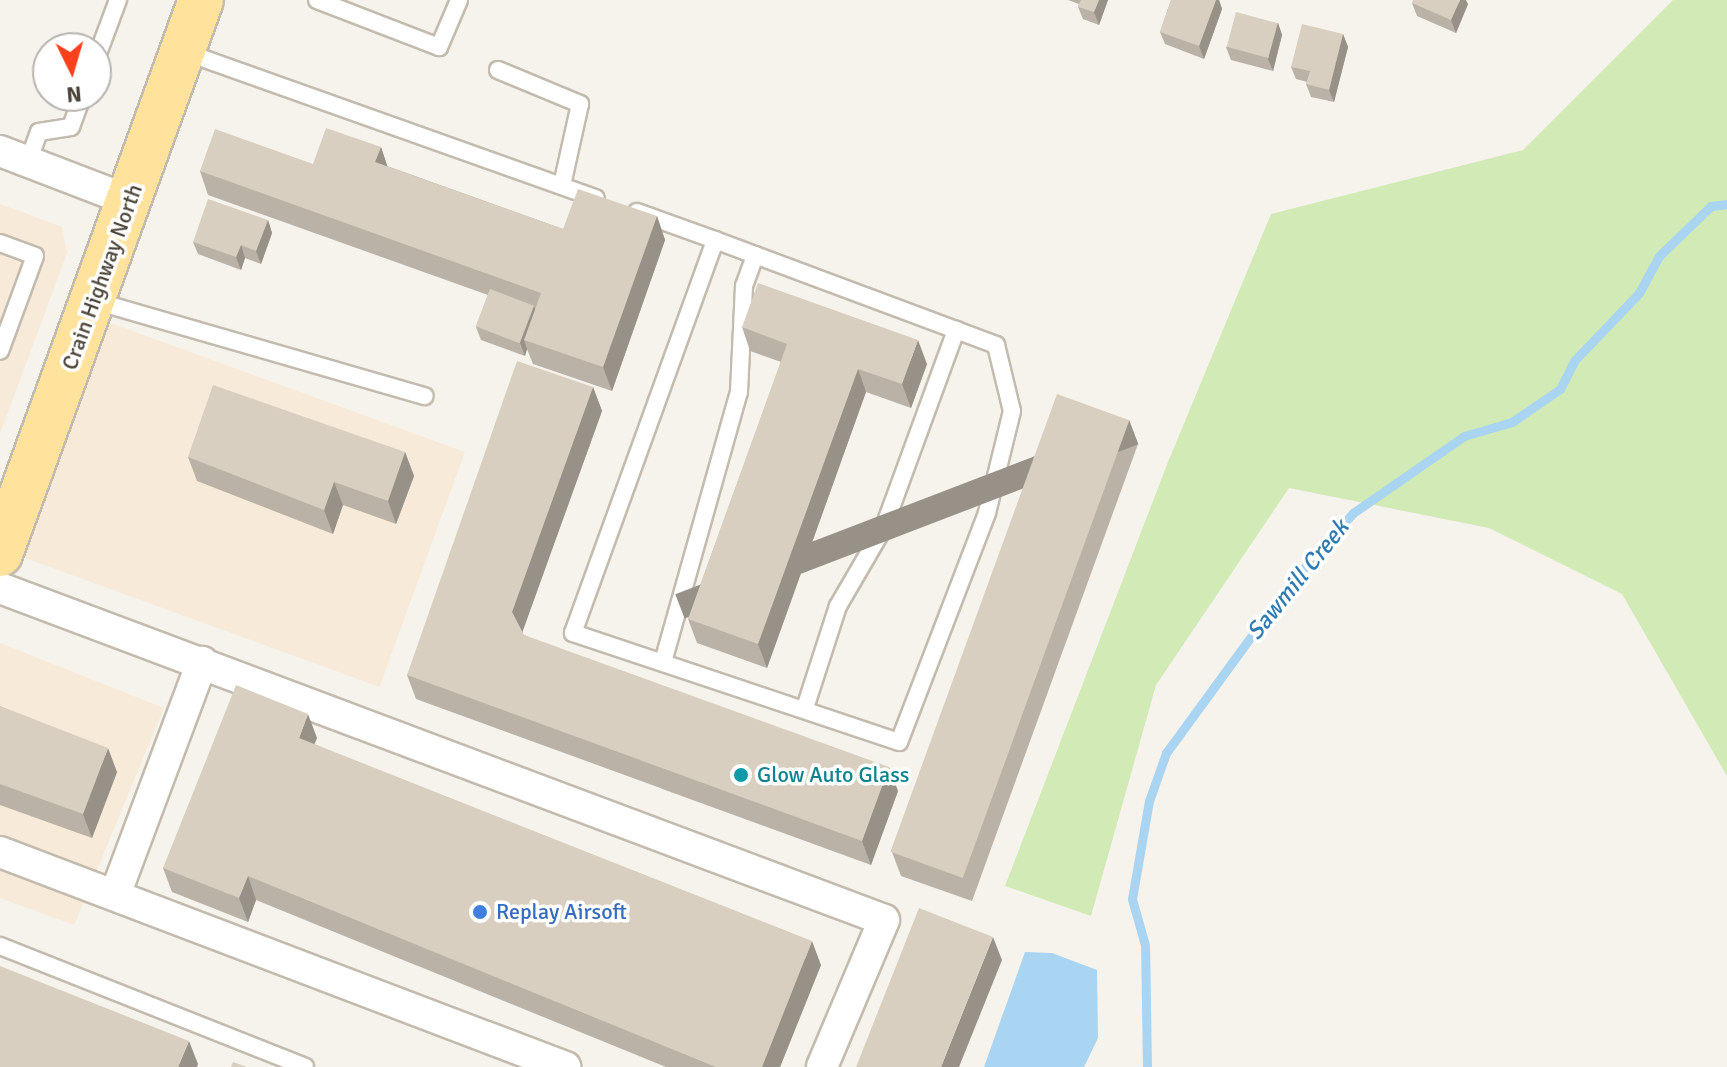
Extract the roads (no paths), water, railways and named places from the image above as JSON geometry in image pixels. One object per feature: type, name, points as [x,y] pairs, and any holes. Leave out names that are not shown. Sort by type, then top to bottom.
[{"type":"main road","name":"Crain Highway North","points":[[0,554],[201,0]]},
{"type":"street","points":[[14,156],[130,201]]},
{"type":"street","points":[[0,588],[884,920],[822,1067]]},
{"type":"street","points":[[115,895],[202,662]]},
{"type":"street","points":[[0,852],[565,1067]]},
{"type":"lane","points":[[106,32],[118,0]]},
{"type":"lane","points":[[317,0],[439,47],[459,0]]},
{"type":"lane","points":[[183,51],[715,240],[996,345],[1012,411],[987,513],[899,742],[805,708],[573,633],[715,240]]},
{"type":"lane","points":[[498,70],[580,104],[562,185]]},
{"type":"lane","points":[[14,156],[39,132],[71,127],[76,112]]},
{"type":"lane","points":[[0,243],[35,256],[0,351]]},
{"type":"lane","points":[[663,662],[737,402],[744,286],[755,255]]},
{"type":"lane","points":[[93,301],[425,396]]},
{"type":"lane","points":[[805,708],[838,606],[884,527],[956,330]]},
{"type":"lane","points":[[0,946],[305,1067]]},
{"type":"water","points":[[1025,952],[1052,953],[1097,970],[1098,1038],[1084,1067],[984,1067]]},
{"type":"waterway","name":"Sawmill Creek","points":[[1147,1067],[1145,945],[1132,899],[1149,801],[1166,753],[1288,586],[1353,513],[1464,436],[1512,422],[1560,389],[1574,361],[1639,293],[1659,256],[1711,206],[1727,204]]},
{"type":"place","name":"Glow Auto Glass","points":[[741,775]]},
{"type":"place","name":"Replay Airsoft","points":[[480,912]]}]
